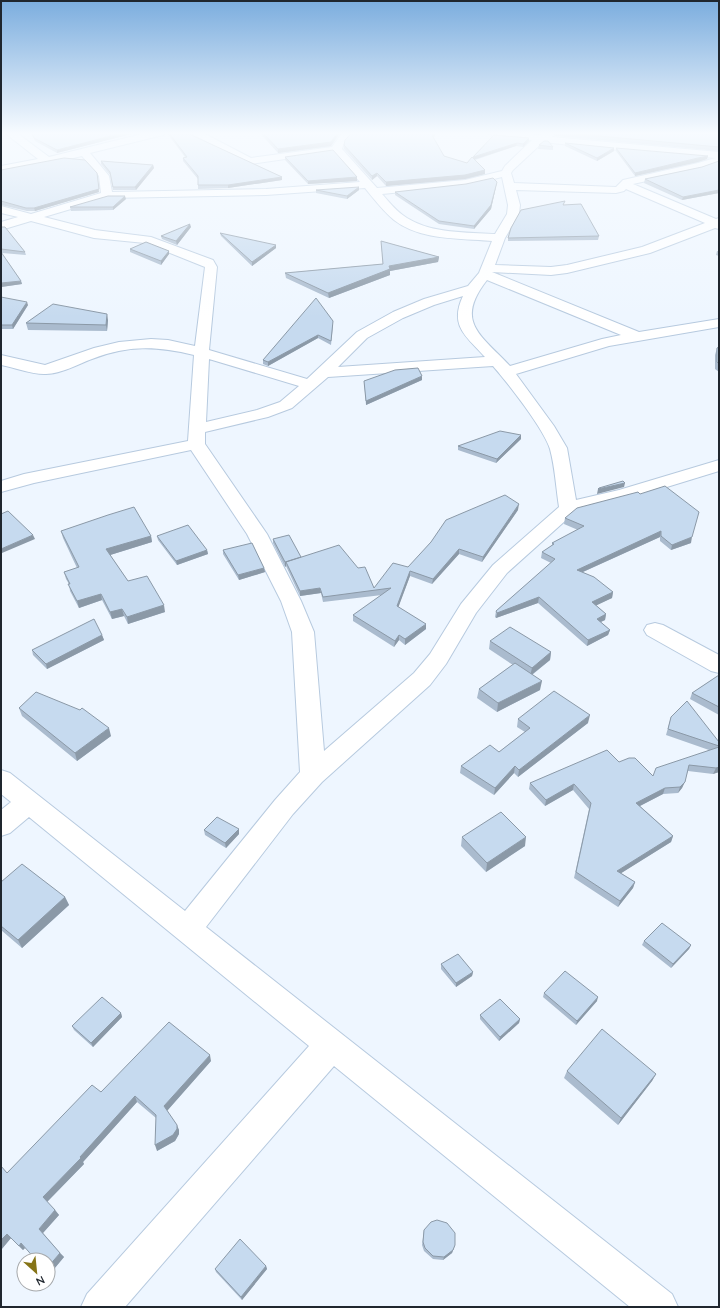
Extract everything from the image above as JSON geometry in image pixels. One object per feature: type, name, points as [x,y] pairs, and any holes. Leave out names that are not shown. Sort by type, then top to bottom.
[{"type":"street","points":[[1,226],[106,195],[157,194]]},
{"type":"street","points":[[375,194],[394,215],[414,226],[441,233],[499,238]]},
{"type":"street","points":[[511,194],[514,205],[513,214],[499,238],[486,271],[473,289],[465,307],[464,318],[470,332],[502,366],[546,426],[558,448],[568,508]]},
{"type":"street","points":[[647,194],[717,224]]},
{"type":"street","points":[[1,209],[94,234],[147,240],[208,263],[211,267],[206,299],[201,352],[197,436],[257,534],[291,601],[303,632],[312,775]]},
{"type":"street","points":[[486,271],[551,271],[567,269],[651,249],[717,224]]},
{"type":"street","points":[[486,271],[636,336]]},
{"type":"street","points":[[1,487],[30,478],[197,436],[286,405],[311,385],[362,335],[428,302],[473,289]]},
{"type":"street","points":[[324,373],[502,366],[636,336],[718,323]]},
{"type":"street","points":[[1,360],[45,370],[58,367],[99,351],[120,346],[151,343],[168,344],[201,352],[311,385]]},
{"type":"street","points":[[187,930],[284,806],[312,775],[422,679],[438,659],[468,609],[500,569],[568,508],[625,494],[719,465]]},
{"type":"street","points":[[655,630],[719,665]]},
{"type":"street","points":[[1,780],[659,1307]]},
{"type":"street","points":[[1,825],[29,803]]},
{"type":"street","points":[[100,1307],[331,1045]]},
{"type":"building","points":[[1,194],[82,194],[34,208],[26,208],[1,201]]},
{"type":"building","points":[[337,194],[350,194],[347,196]]},
{"type":"building","points":[[398,194],[494,194],[491,205],[474,226],[439,221]]},
{"type":"building","points":[[677,194],[698,194],[683,197]]},
{"type":"building","points":[[108,196],[125,196],[113,207],[70,207]]},
{"type":"building","points":[[565,201],[563,205],[581,204],[599,236],[508,238],[511,228],[521,210]]},
{"type":"building","points":[[190,224],[176,241],[161,236]]},
{"type":"building","points":[[1,227],[5,227],[25,252],[1,249]]},
{"type":"building","points":[[220,233],[276,245],[252,262]]},
{"type":"building","points":[[381,241],[439,257],[389,266],[390,269],[328,293],[285,273],[383,264]]},
{"type":"building","points":[[146,242],[169,251],[161,261],[130,249]]},
{"type":"building","points":[[1,252],[21,281],[1,283]]},
{"type":"building","points":[[1,297],[27,302],[12,325],[1,325]]},
{"type":"building","points":[[316,298],[333,321],[331,341],[318,335],[268,362],[263,360]]},
{"type":"building","points":[[53,304],[107,314],[106,325],[26,323]]},
{"type":"building","points":[[719,347],[719,364],[717,362],[717,348]]},
{"type":"building","points":[[418,368],[422,376],[366,401],[364,381],[395,370]]},
{"type":"building","points":[[500,431],[521,435],[497,459],[458,446]]},
{"type":"building","points":[[623,481],[625,483],[598,489],[599,488]]},
{"type":"building","points":[[665,486],[699,512],[692,537],[672,545],[661,536],[661,531],[577,570],[594,577],[613,592],[592,602],[606,614],[597,619],[610,630],[588,640],[539,597],[497,613],[496,611],[555,559],[542,552],[554,544],[552,543],[584,526],[565,518],[577,508],[638,492],[640,494]]},
{"type":"building","points":[[505,495],[519,504],[483,557],[459,549],[433,579],[410,571],[397,606],[426,624],[405,639],[399,635],[395,641],[353,615],[391,588],[323,597],[320,588],[300,591],[286,562],[339,545],[358,568],[365,567],[374,588],[393,563],[408,567],[431,542],[446,520]]},
{"type":"building","points":[[134,507],[151,536],[106,549],[128,581],[147,576],[164,605],[127,617],[122,609],[110,612],[101,594],[77,601],[68,584],[70,584],[64,572],[79,567],[61,531]]},
{"type":"building","points":[[8,511],[33,535],[1,549],[1,514]]},
{"type":"building","points":[[188,525],[207,550],[176,561],[157,536]]},
{"type":"building","points":[[289,535],[301,557],[285,562],[273,539]]},
{"type":"building","points":[[252,543],[264,568],[238,575],[223,550]]},
{"type":"building","points":[[94,619],[102,635],[46,664],[32,650]]},
{"type":"building","points":[[510,627],[551,652],[532,668],[490,641]]},
{"type":"building","points":[[515,663],[542,681],[498,703],[479,689]]},
{"type":"building","points":[[719,675],[719,707],[692,693]]},
{"type":"building","points":[[554,691],[590,715],[519,770],[515,766],[495,788],[461,766],[490,745],[499,752],[530,728],[518,719]]},
{"type":"building","points":[[36,692],[80,710],[82,708],[109,728],[75,753],[19,708]]},
{"type":"building","points":[[687,701],[719,742],[719,746],[668,729],[671,717]]},
{"type":"building","points":[[719,747],[719,767],[689,765],[685,782],[680,787],[665,788],[636,803],[673,836],[617,871],[635,882],[620,901],[576,872],[591,803],[574,784],[546,800],[530,783],[607,750],[619,762],[629,758],[635,758],[653,776],[656,768]]},
{"type":"building","points":[[501,812],[526,837],[487,863],[462,837]]},
{"type":"building","points":[[217,817],[239,829],[225,843],[204,830]]},
{"type":"building","points":[[22,864],[65,897],[18,940],[1,926],[1,882]]},
{"type":"building","points":[[662,923],[691,945],[673,964],[644,941]]},
{"type":"building","points":[[458,954],[473,972],[456,983],[441,964]]},
{"type":"building","points":[[565,971],[598,997],[577,1021],[544,993]]},
{"type":"building","points":[[102,997],[121,1013],[91,1043],[72,1026]]},
{"type":"building","points":[[500,999],[520,1019],[500,1037],[480,1015]]},
{"type":"building","points":[[169,1022],[210,1055],[164,1106],[177,1125],[177,1129],[173,1135],[155,1145],[156,1115],[135,1096],[80,1157],[81,1158],[43,1197],[55,1210],[39,1229],[60,1253],[56,1258],[56,1252],[29,1252],[21,1243],[19,1246],[7,1234],[1,1240],[1,1166],[7,1173],[92,1085],[101,1092]]},
{"type":"building","points":[[602,1029],[656,1074],[621,1118],[567,1071]]},
{"type":"building","points":[[437,1220],[447,1223],[455,1233],[455,1245],[453,1250],[444,1257],[433,1256],[425,1248],[423,1242],[424,1230],[431,1222]]},
{"type":"building","points":[[240,1239],[266,1266],[241,1297],[215,1269]]}]
